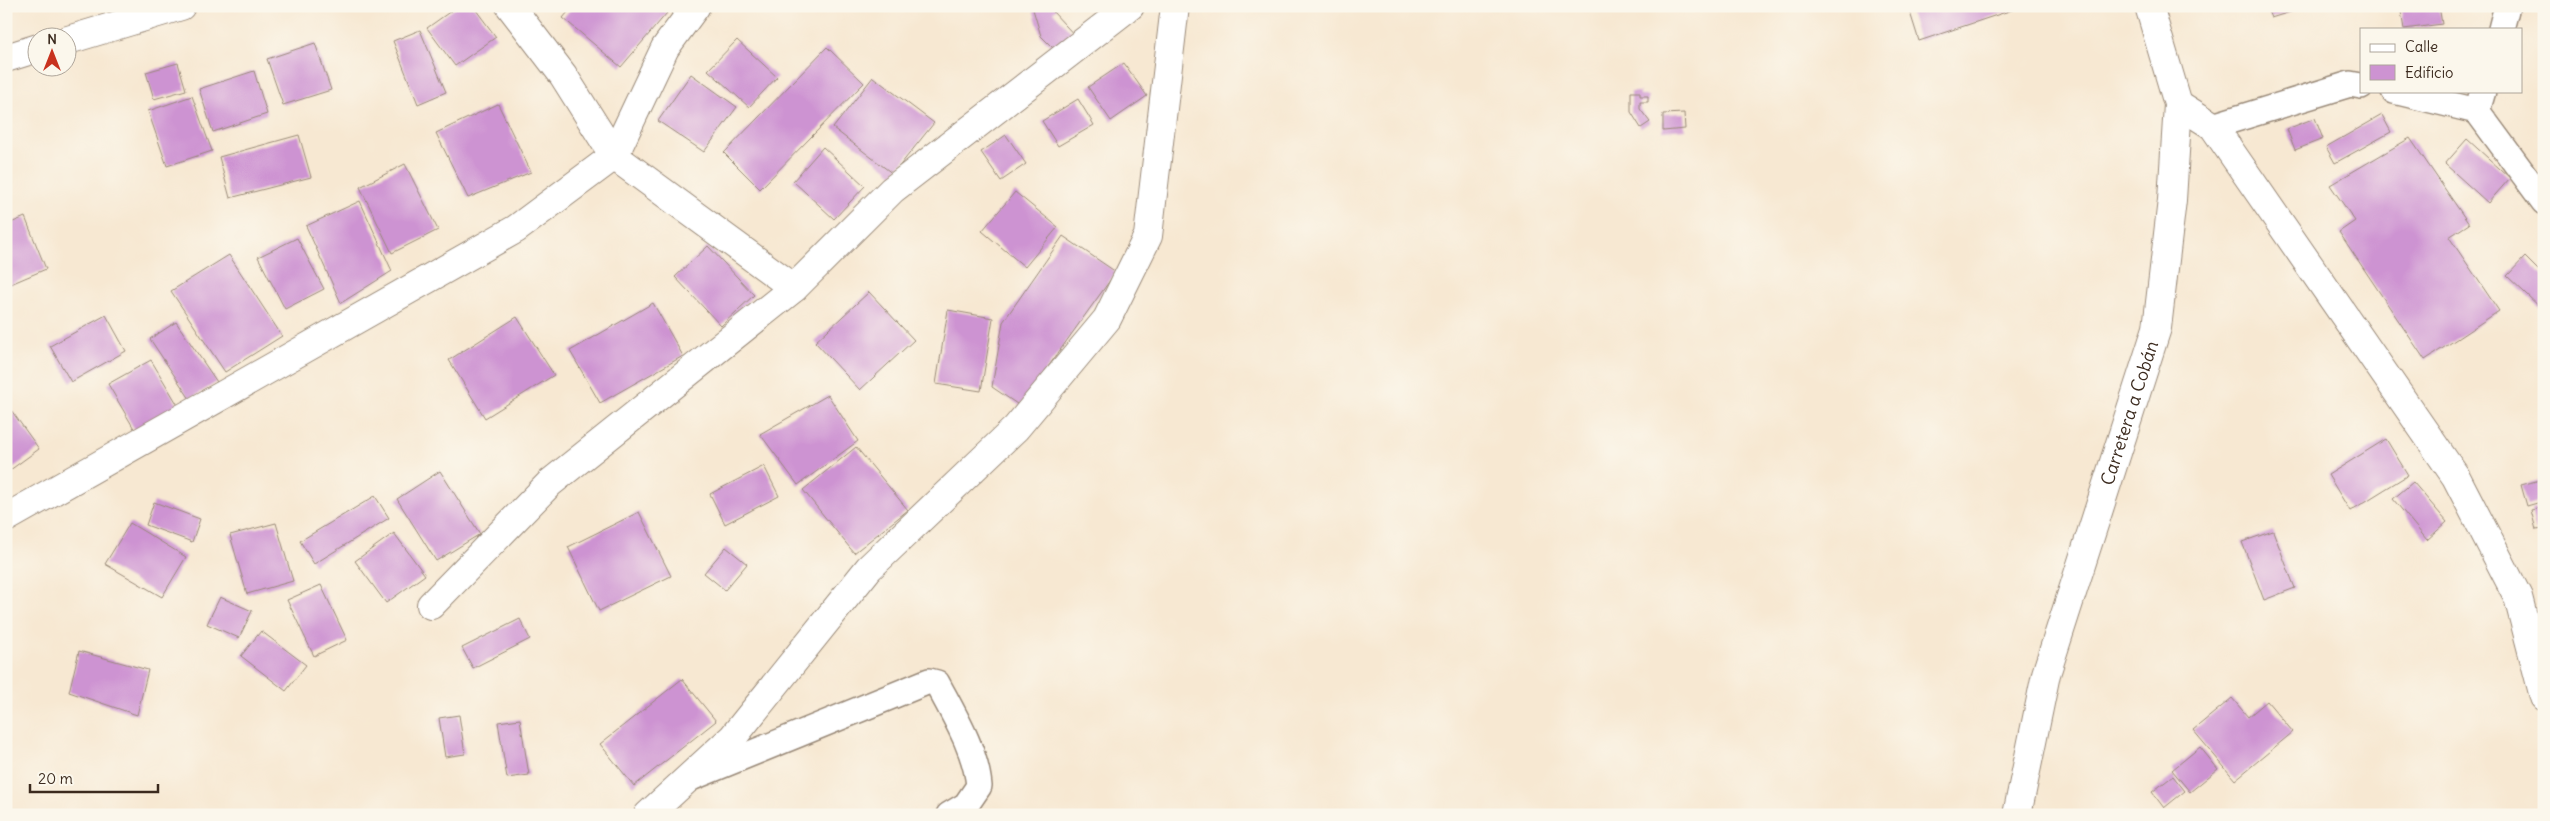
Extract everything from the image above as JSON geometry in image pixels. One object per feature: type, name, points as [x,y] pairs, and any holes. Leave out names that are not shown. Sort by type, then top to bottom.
[{"type":"street","points":[[78,37],[182,6]]},
{"type":"street","points":[[510,6],[563,76],[614,156],[794,288]]},
{"type":"street","points":[[6,518],[516,228],[614,156],[665,48],[696,6]]},
{"type":"street","points":[[431,605],[550,483],[794,288],[892,190],[1130,6]]},
{"type":"street","points":[[648,815],[733,737],[869,568],[1016,428],[1107,319],[1148,236],[1175,6]]},
{"type":"street","name":"Carretera a Cobán","points":[[2017,815],[2046,674],[2156,328],[2172,200],[2178,104],[2149,6]]},
{"type":"street","points":[[6,58],[28,51]]},
{"type":"street","points":[[2178,104],[2213,126],[2456,477],[2518,597],[2544,696]]},
{"type":"lane","points":[[2501,28],[2507,6]]},
{"type":"lane","points":[[2213,126],[2350,84],[2360,86]]},
{"type":"lane","points":[[2403,92],[2480,101],[2544,202]]},
{"type":"lane","points":[[687,779],[929,681],[937,684],[955,718],[978,773],[979,786],[966,806],[949,815]]},
{"type":"building","points":[[458,6],[473,6],[496,37],[455,66],[427,28]]},
{"type":"building","points":[[573,6],[659,6],[667,13],[621,67],[563,18]]},
{"type":"building","points":[[1032,6],[1059,6],[1053,12],[1078,39],[1060,55],[1041,36]]},
{"type":"building","points":[[1908,6],[2021,6],[2021,7],[1919,41]]},
{"type":"building","points":[[2266,6],[2306,6],[2306,7],[2271,18]]},
{"type":"building","points":[[2400,6],[2439,6],[2442,24],[2404,28]]},
{"type":"building","points":[[420,30],[446,92],[418,104],[393,41]]},
{"type":"building","points":[[737,40],[777,77],[749,107],[708,70]]},
{"type":"building","points":[[315,43],[331,90],[283,105],[267,59]]},
{"type":"building","points":[[827,47],[864,83],[760,189],[724,153]]},
{"type":"building","points":[[178,63],[186,90],[154,99],[146,72]]},
{"type":"building","points":[[1124,63],[1147,96],[1111,121],[1088,87]]},
{"type":"building","points":[[254,71],[267,114],[213,132],[199,89]]},
{"type":"building","points":[[691,74],[737,107],[704,152],[658,121]]},
{"type":"building","points":[[873,77],[934,123],[893,174],[833,128]]},
{"type":"building","points":[[1631,92],[1640,92],[1640,96],[1648,96],[1648,102],[1640,102],[1640,109],[1650,122],[1641,128],[1631,112]]},
{"type":"building","points":[[192,96],[212,151],[167,166],[148,111]]},
{"type":"building","points":[[1078,99],[1094,125],[1058,146],[1042,121]]},
{"type":"building","points":[[498,104],[531,172],[468,198],[436,133]]},
{"type":"building","points":[[1684,113],[1685,129],[1663,131],[1663,114]]},
{"type":"building","points":[[2382,115],[2391,132],[2335,163],[2326,147]]},
{"type":"building","points":[[2315,118],[2323,139],[2295,150],[2287,129]]},
{"type":"building","points":[[299,135],[311,177],[230,198],[219,157]]},
{"type":"building","points":[[1006,135],[1026,164],[1001,181],[981,152]]},
{"type":"building","points":[[2410,138],[2469,224],[2449,237],[2499,311],[2425,360],[2339,232],[2355,221],[2330,185]]},
{"type":"building","points":[[2467,139],[2510,178],[2488,203],[2445,164]]},
{"type":"building","points":[[823,147],[865,186],[834,219],[793,181]]},
{"type":"building","points":[[405,164],[438,230],[392,253],[360,187]]},
{"type":"building","points":[[1015,192],[1058,227],[1025,267],[982,231]]},
{"type":"building","points":[[360,201],[392,271],[341,303],[306,226]]},
{"type":"building","points":[[25,217],[46,269],[6,286],[6,225]]},
{"type":"building","points":[[1063,236],[1116,272],[1020,406],[992,387],[1003,322]]},
{"type":"building","points":[[297,238],[324,289],[285,309],[258,257]]},
{"type":"building","points":[[708,246],[754,295],[721,326],[675,277]]},
{"type":"building","points":[[229,255],[282,336],[225,372],[171,291]]},
{"type":"building","points":[[2525,257],[2544,276],[2544,311],[2507,276]]},
{"type":"building","points":[[869,292],[914,340],[860,390],[815,342]]},
{"type":"building","points":[[653,303],[683,356],[600,403],[570,351]]},
{"type":"building","points":[[948,310],[993,318],[981,391],[936,384]]},
{"type":"building","points":[[106,315],[126,351],[71,382],[50,346]]},
{"type":"building","points":[[517,317],[554,375],[485,418],[449,360]]},
{"type":"building","points":[[176,322],[217,382],[190,399],[150,339]]},
{"type":"building","points":[[151,360],[179,407],[136,432],[108,384]]},
{"type":"building","points":[[828,395],[858,441],[798,485],[760,434]]},
{"type":"building","points":[[6,403],[39,449],[6,473]]},
{"type":"building","points":[[2386,439],[2408,475],[2350,511],[2328,475]]},
{"type":"building","points":[[856,447],[908,510],[854,553],[803,490]]},
{"type":"building","points":[[764,466],[779,496],[725,524],[710,494]]},
{"type":"building","points":[[440,471],[480,534],[436,561],[397,499]]},
{"type":"building","points":[[2544,479],[2544,501],[2527,506],[2521,485]]},
{"type":"building","points":[[2413,482],[2447,522],[2427,540],[2393,499]]},
{"type":"building","points":[[375,496],[389,518],[314,564],[300,541]]},
{"type":"building","points":[[154,502],[200,519],[192,542],[146,525]]},
{"type":"building","points":[[2544,507],[2544,529],[2536,530],[2531,510]]},
{"type":"building","points":[[639,512],[671,576],[599,611],[568,547]]},
{"type":"building","points":[[130,523],[186,557],[162,597],[105,564]]},
{"type":"building","points":[[276,523],[293,581],[247,594],[230,535]]},
{"type":"building","points":[[2273,531],[2295,588],[2264,600],[2242,542]]},
{"type":"building","points":[[394,533],[425,575],[386,603],[355,561]]},
{"type":"building","points":[[726,547],[747,564],[725,590],[704,573]]},
{"type":"building","points":[[321,585],[347,640],[314,656],[287,600]]},
{"type":"building","points":[[220,597],[252,611],[239,638],[207,624]]},
{"type":"building","points":[[520,619],[530,639],[473,668],[462,648]]},
{"type":"building","points":[[261,631],[306,665],[286,691],[241,656]]},
{"type":"building","points":[[79,651],[148,670],[137,715],[69,692]]},
{"type":"building","points":[[682,679],[716,721],[634,786],[600,744]]},
{"type":"building","points":[[2232,698],[2248,717],[2267,701],[2293,732],[2235,780],[2193,730]]},
{"type":"building","points":[[459,715],[465,754],[445,757],[439,718]]},
{"type":"building","points":[[520,719],[529,775],[507,778],[498,722]]},
{"type":"building","points":[[2200,747],[2218,769],[2190,792],[2172,770]]},
{"type":"building","points":[[2173,776],[2185,791],[2164,808],[2152,792]]}]
